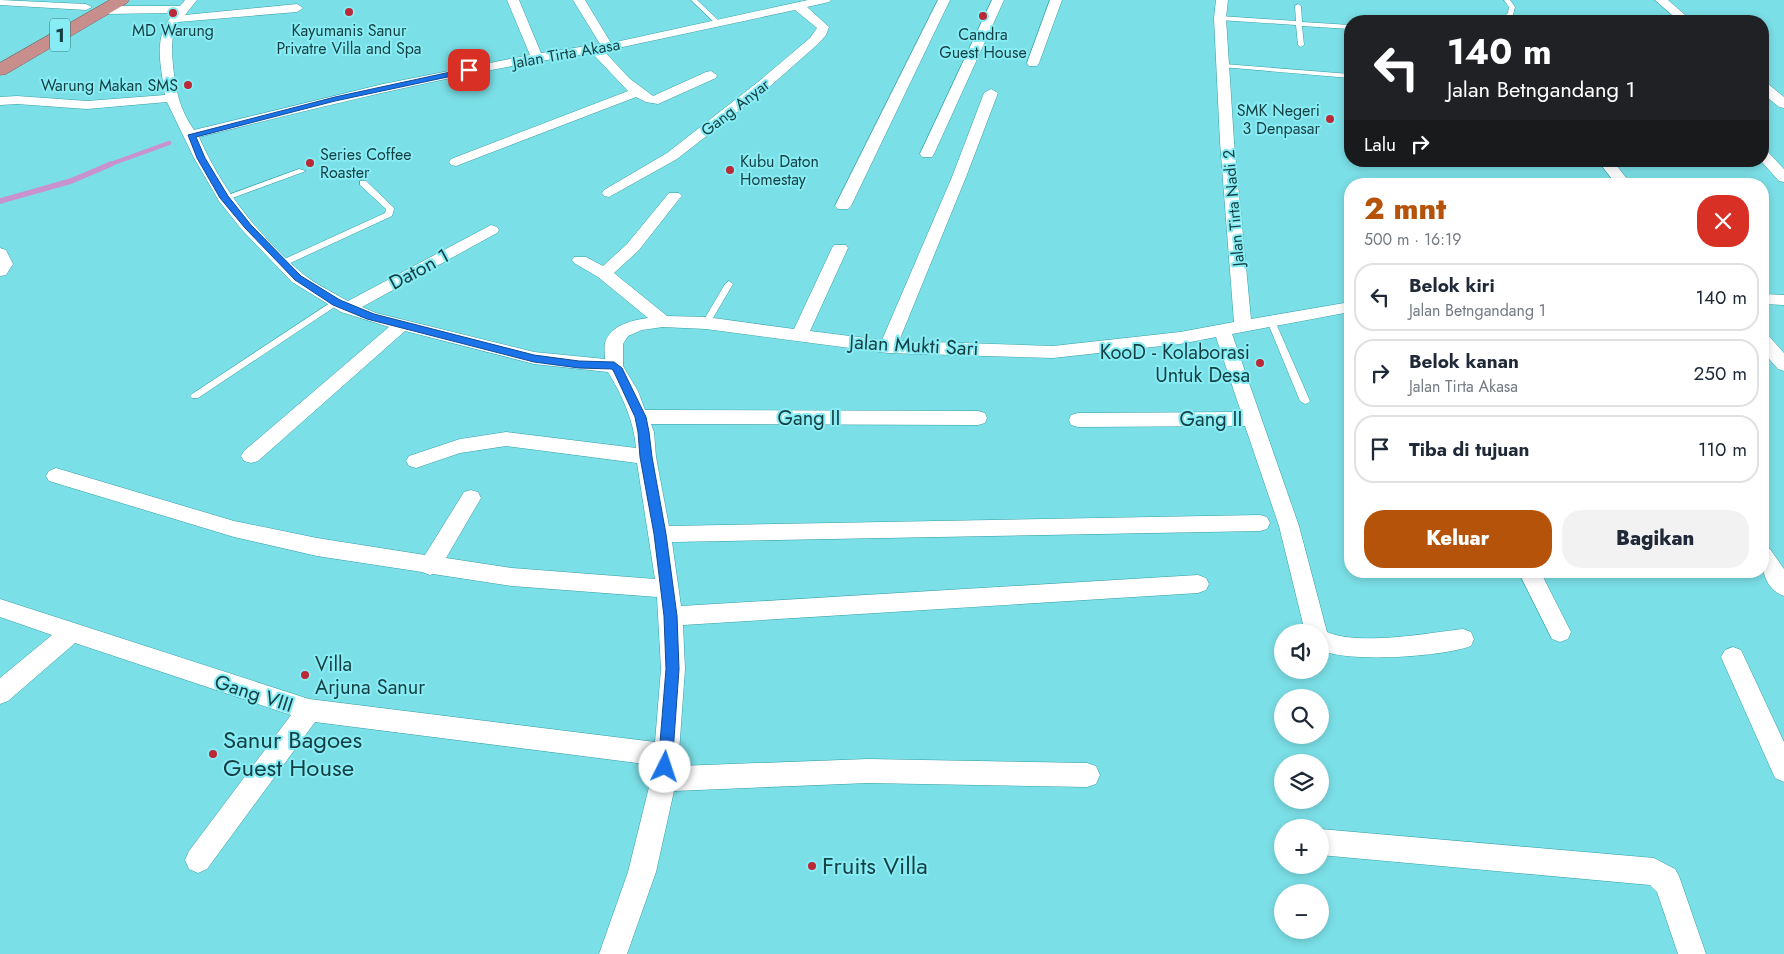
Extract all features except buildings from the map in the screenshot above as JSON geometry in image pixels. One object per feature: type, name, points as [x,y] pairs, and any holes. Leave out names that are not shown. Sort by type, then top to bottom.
[{"type":"highway","name":"1","points":[[0,55],[96,6],[121,0]]},
{"type":"highway","name":"1","points":[[0,70],[96,6]]},
{"type":"street","points":[[513,0],[537,57]]},
{"type":"street","points":[[579,0],[602,48],[638,92],[652,100],[658,100],[711,75]]},
{"type":"street","points":[[842,206],[944,0]]},
{"type":"street","points":[[927,154],[998,0]]},
{"type":"street","points":[[1033,63],[1056,0]]},
{"type":"street","name":"Jalan Tirta Nadi 2","points":[[1222,0],[1220,18],[1227,142],[1243,326]]},
{"type":"street","points":[[1661,0],[1679,15]]},
{"type":"street","name":"Jalan Tirta Akasa","points":[[192,135],[382,88],[537,57],[602,48],[818,1]]},
{"type":"street","points":[[9,3],[183,9],[297,8]]},
{"type":"street","name":"Gang Anyar","points":[[610,193],[672,156],[763,85],[820,35],[823,27],[798,6]]},
{"type":"street","points":[[183,9],[167,31],[166,40],[172,98],[182,122],[192,135],[201,158],[224,198],[298,278],[342,305],[402,325],[534,358],[588,365],[614,366],[623,378],[640,417],[644,432],[646,457],[660,534],[671,616],[673,669],[665,767],[642,872],[613,954]]},
{"type":"street","points":[[456,162],[638,92]]},
{"type":"street","points":[[1769,92],[1784,104]]},
{"type":"street","points":[[888,347],[992,93]]},
{"type":"street","points":[[0,101],[17,100],[87,105],[172,98]]},
{"type":"street","points":[[1769,162],[1784,178]]},
{"type":"street","points":[[1610,167],[1619,178]]},
{"type":"street","points":[[604,272],[633,247],[674,196]]},
{"type":"street","name":"Daton 1","points":[[342,305],[491,230]]},
{"type":"street","points":[[799,336],[840,248]]},
{"type":"street","points":[[0,252],[5,264],[0,271]]},
{"type":"street","points":[[580,260],[604,272],[663,320]]},
{"type":"street","points":[[1769,299],[1784,300]]},
{"type":"street","name":"Jalan Mukti Sari","points":[[614,366],[614,343],[622,332],[638,325],[663,320],[706,323],[888,347],[1052,352],[1180,338],[1344,308]]},
{"type":"street","points":[[250,456],[402,325]]},
{"type":"street","points":[[1222,330],[1289,526],[1314,624]]},
{"type":"street","points":[[1769,347],[1784,365]]},
{"type":"street","name":"Gang II","points":[[640,417],[978,418]]},
{"type":"street","name":"Gang II","points":[[1078,420],[1253,419]]},
{"type":"street","points":[[416,461],[464,445],[487,440],[506,440],[646,457]]},
{"type":"street","points":[[56,476],[234,529],[317,547],[430,566],[512,577],[667,589]]},
{"type":"street","points":[[430,566],[471,498]]},
{"type":"street","points":[[660,534],[1260,522]]},
{"type":"street","points":[[1769,565],[1784,587]]},
{"type":"street","points":[[1533,578],[1560,632]]},
{"type":"street","points":[[671,616],[1198,584]]},
{"type":"street","name":"Gang VIII","points":[[0,608],[309,710],[665,767],[1086,775]]},
{"type":"street","points":[[0,693],[70,632]]},
{"type":"street","points":[[1329,645],[1350,648],[1463,639]]},
{"type":"street","points":[[1734,658],[1784,770]]},
{"type":"street","points":[[198,860],[309,710]]},
{"type":"street","points":[[1329,843],[1654,872],[1665,879],[1692,954]]},
{"type":"lane","points":[[694,0],[717,22]]},
{"type":"lane","points":[[1507,0],[1512,7],[1510,15]]},
{"type":"lane","points":[[1298,6],[1302,45]]},
{"type":"lane","points":[[1220,18],[1344,27]]},
{"type":"lane","points":[[1224,66],[1344,76]]},
{"type":"lane","points":[[224,198],[302,171]]},
{"type":"lane","points":[[283,263],[389,214],[390,210],[363,183]]},
{"type":"lane","points":[[706,323],[729,284]]},
{"type":"lane","points":[[195,396],[319,312],[342,305]]},
{"type":"lane","points":[[1270,321],[1305,401]]},
{"type":"waterway","points":[[108,165],[169,143]]},
{"type":"waterway","points":[[0,201],[71,181],[111,164]]},
{"type":"place","name":"Kayumanis Sanur Privatre Villa and Spa","points":[[349,12]]},
{"type":"place","name":"MD Warung","points":[[173,13]]},
{"type":"place","name":"Candra Guest House","points":[[983,16]]},
{"type":"place","name":"Warung Makan SMS","points":[[188,85]]},
{"type":"place","name":"SMK Negeri 3 Denpasar","points":[[1330,119]]},
{"type":"place","name":"Series Coffee Roaster","points":[[310,163]]},
{"type":"place","name":"Kubu Daton Homestay","points":[[730,170]]},
{"type":"place","name":"KooD - Kolaborasi Untuk Desa","points":[[1260,363]]},
{"type":"place","name":"Villa Arjuna Sanur","points":[[305,675]]},
{"type":"place","name":"Sanur Bagoes Guest House","points":[[213,754]]},
{"type":"place","name":"Fruits Villa","points":[[812,866]]},
{"type":"route","points":[[469,70],[271,114],[192,135],[201,158],[224,198],[248,226],[298,278],[336,302],[347,308],[402,325],[534,358],[598,366],[614,366],[618,370],[640,417],[644,432],[646,457],[660,534],[671,616],[673,669],[665,767]]}]
